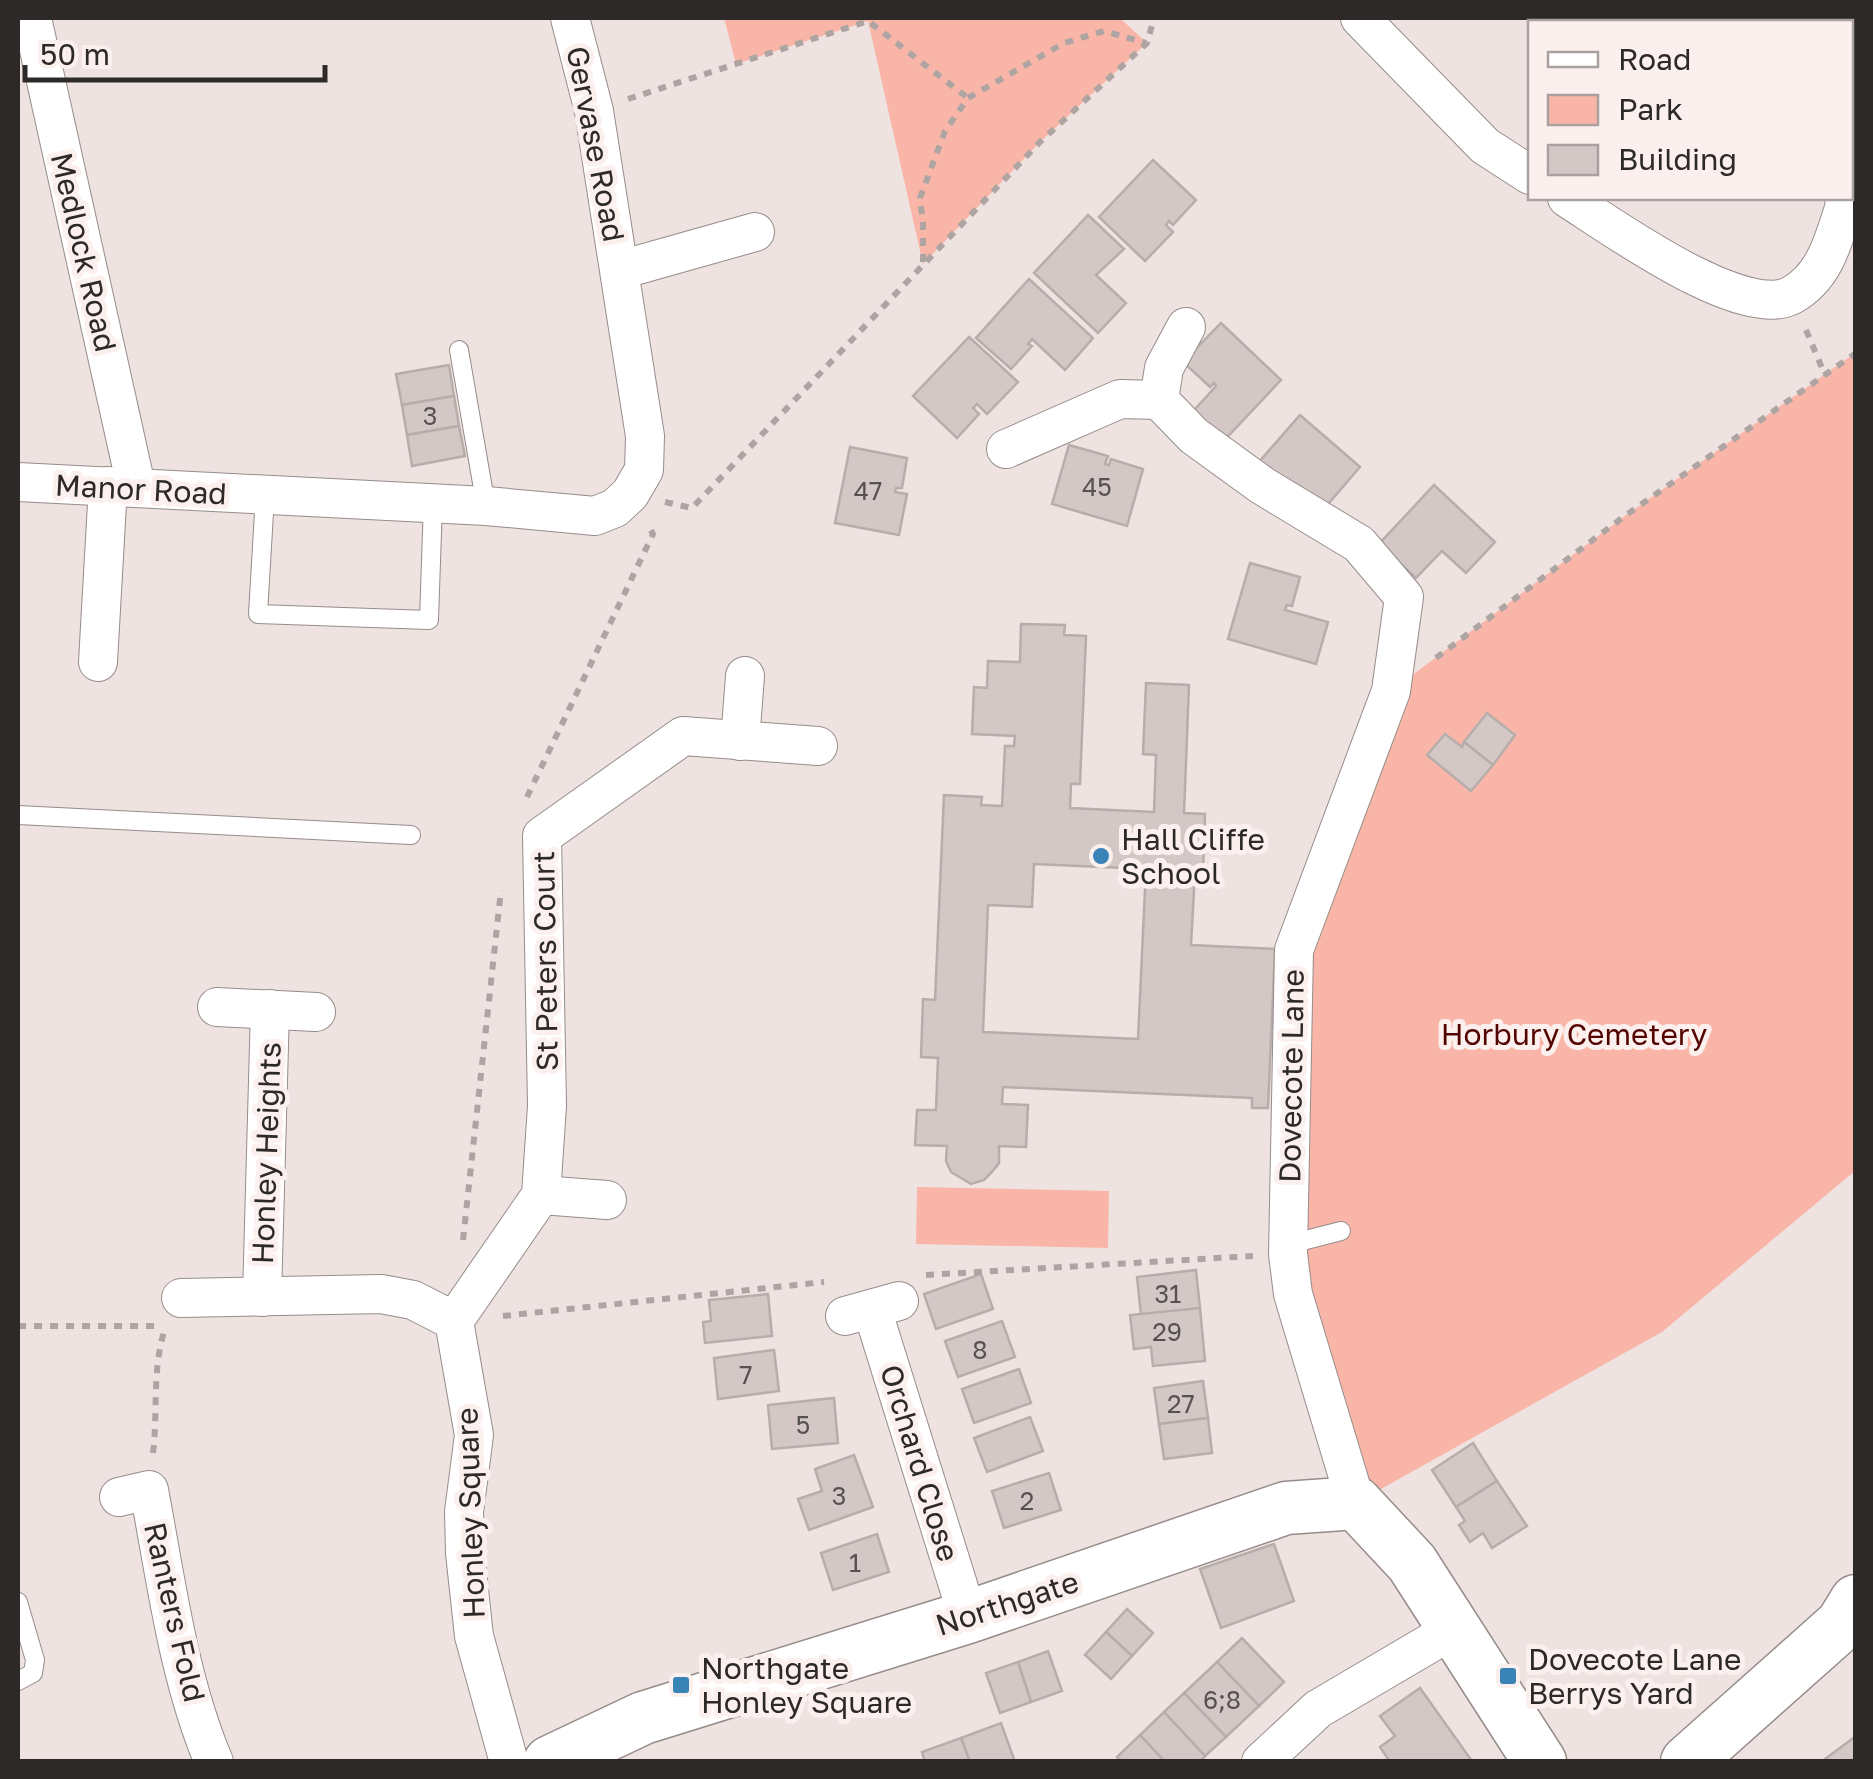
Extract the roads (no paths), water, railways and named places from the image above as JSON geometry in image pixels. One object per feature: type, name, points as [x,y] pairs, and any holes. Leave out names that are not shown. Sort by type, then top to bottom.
[{"type":"street","name":"Medlock Road","points":[[32,18],[122,486],[98,662]]},
{"type":"street","name":"Gervase Road","points":[[570,18],[594,111],[645,436],[644,470],[630,494]]},
{"type":"street","points":[[1360,18],[1485,146],[1528,173]]},
{"type":"street","points":[[1570,200],[1668,264],[1763,300],[1791,296],[1823,267],[1845,200]]},
{"type":"street","name":"Gervase Road","points":[[620,270],[755,232]]},
{"type":"street","points":[[1006,449],[1120,398],[1160,400],[1164,368],[1186,327]]},
{"type":"street","name":"Dovecote Lane","points":[[1160,400],[1194,436],[1262,486],[1359,544],[1404,596],[1391,691],[1294,950],[1288,1254],[1293,1294],[1356,1504],[1412,1563],[1540,1762]]},
{"type":"street","name":"Manor Road","points":[[18,482],[486,506],[595,516],[615,508],[630,494]]},
{"type":"street","points":[[740,741],[746,676]]},
{"type":"street","name":"St Peters Court","points":[[541,1195],[547,1106],[542,836],[683,736],[818,746]]},
{"type":"street","name":"Honley Heights","points":[[216,1007],[316,1012]]},
{"type":"street","name":"Honley Heights","points":[[262,1296],[270,1009]]},
{"type":"street","points":[[454,1321],[541,1195],[607,1200]]},
{"type":"street","name":"Honley Heights","points":[[181,1298],[381,1294],[413,1300],[454,1321]]},
{"type":"street","name":"Orchard Close","points":[[875,1296],[968,1617]]},
{"type":"street","name":"Honley Square","points":[[454,1321],[474,1435],[464,1512],[474,1636],[509,1762]]},
{"type":"street","name":"Ranters Fold","points":[[134,1494],[214,1762]]},
{"type":"street","name":"Northgate","points":[[550,1762],[644,1718],[968,1617],[1286,1508],[1356,1504]]},
{"type":"street","points":[[1687,1762],[1851,1620]]},
{"type":"street","points":[[1262,1762],[1318,1709],[1454,1629]]},
{"type":"lane","points":[[459,350],[486,506]]},
{"type":"lane","name":"Manor Road","points":[[265,496],[258,614],[429,620],[433,503]]},
{"type":"lane","points":[[18,814],[411,835]]},
{"type":"lane","points":[[1288,1254],[1302,1241],[1340,1232]]},
{"type":"lane","points":[[18,1602],[35,1660],[33,1673],[18,1680]]},
{"type":"place","name":"Hall Cliffe School","points":[[1101,856]]},
{"type":"place","name":"Dovecote Lane Berrys Yard","points":[[1508,1676]]},
{"type":"place","name":"Northgate Honley Square","points":[[681,1685]]},
{"type":"park label","name":"Horbury Cemetery","points":[[1574,1034]]}]
